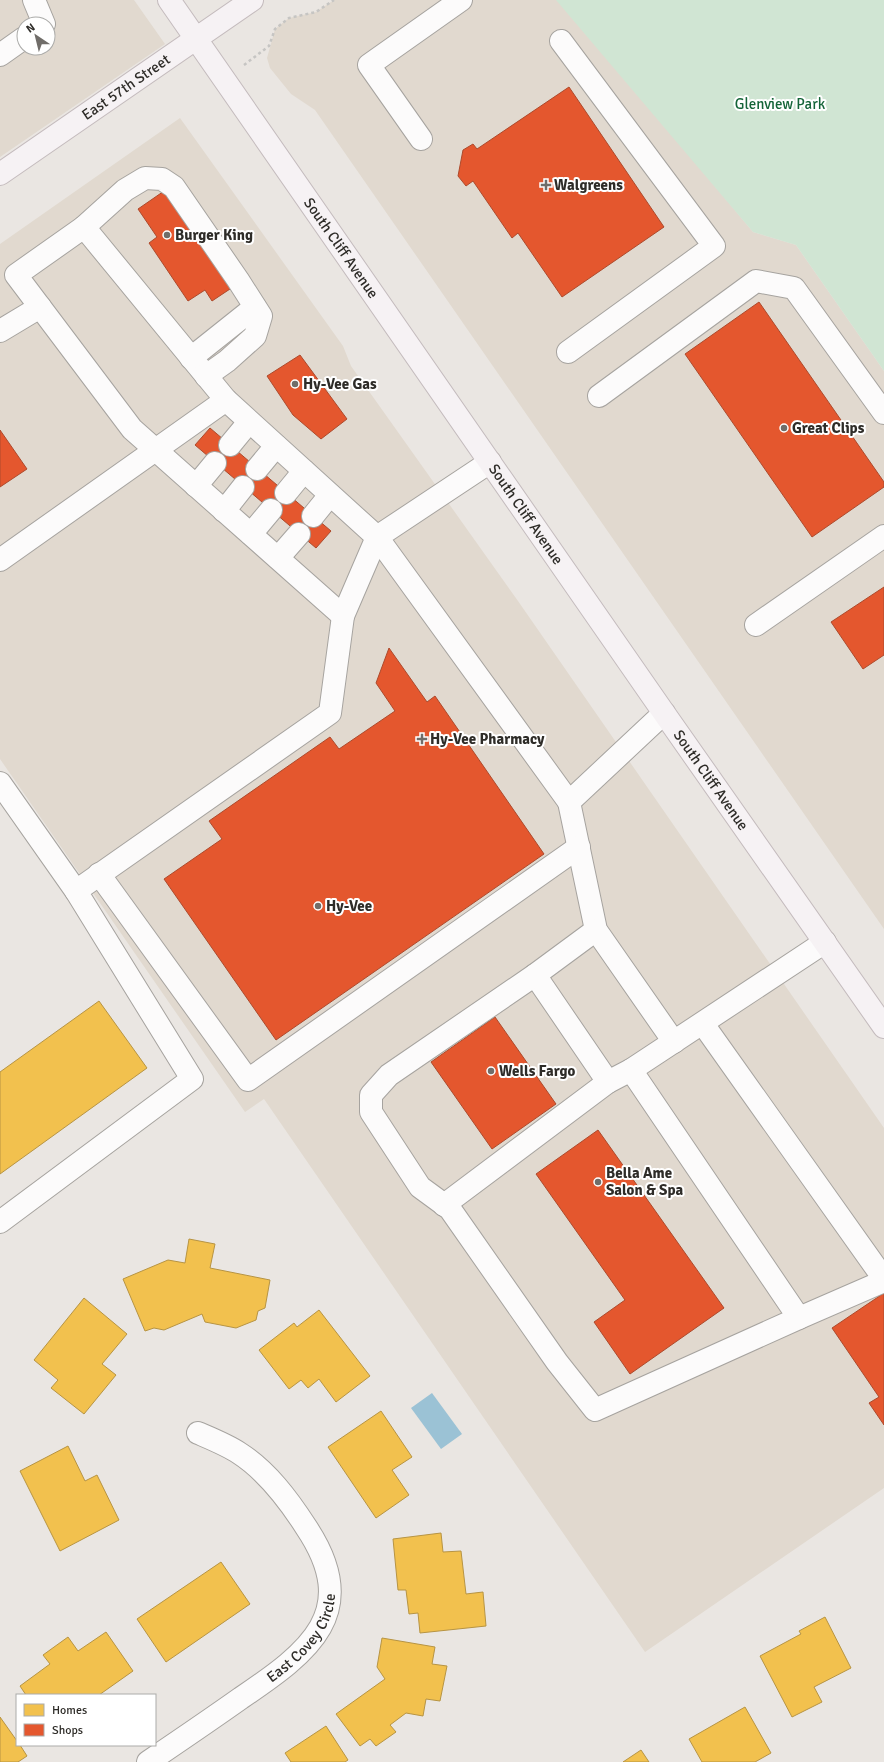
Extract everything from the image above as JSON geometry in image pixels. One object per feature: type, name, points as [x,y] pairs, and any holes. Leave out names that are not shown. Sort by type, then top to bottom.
[{"type":"main road","name":"South Cliff Avenue","points":[[169,0],[884,1027]]},
{"type":"main road","name":"East 57th Street","points":[[0,174],[252,0]]},
{"type":"street","points":[[34,0],[41,16]]},
{"type":"street","points":[[421,139],[369,65],[460,0]]},
{"type":"street","points":[[561,41],[714,246],[568,352]]},
{"type":"street","points":[[0,55],[16,44]]},
{"type":"street","points":[[206,376],[227,361],[256,336],[261,316],[174,187],[162,179],[146,178],[125,190],[84,227],[16,275],[132,429],[343,616]]},
{"type":"street","points":[[84,227],[226,400],[377,537],[569,802],[596,930],[674,1042]]},
{"type":"street","points":[[598,396],[756,281],[794,288],[884,413]]},
{"type":"street","points":[[0,331],[40,307]]},
{"type":"street","points":[[191,358],[256,307]]},
{"type":"street","points":[[0,560],[226,400]]},
{"type":"street","points":[[230,445],[249,422]]},
{"type":"street","points":[[258,469],[276,446]]},
{"type":"street","points":[[76,891],[330,713],[343,616],[377,537],[490,462]]},
{"type":"street","points":[[196,486],[215,463]]},
{"type":"street","points":[[286,493],[304,471]]},
{"type":"street","points":[[224,511],[243,487]]},
{"type":"street","points":[[314,516],[330,495]]},
{"type":"street","points":[[251,534],[271,510]]},
{"type":"street","points":[[278,558],[299,534]]},
{"type":"street","points":[[756,625],[884,536]]},
{"type":"street","points":[[569,802],[664,713]]},
{"type":"street","points":[[0,783],[76,891],[192,1079],[0,1222]]},
{"type":"street","points":[[99,874],[248,1080],[579,847]]},
{"type":"street","points":[[596,930],[535,975],[389,1075],[371,1095],[371,1112],[420,1187],[450,1209],[557,1362],[595,1410],[884,1280],[702,1024]]},
{"type":"street","points":[[444,1204],[608,1082],[631,1070],[825,942]]},
{"type":"street","points":[[535,975],[608,1082]]},
{"type":"street","points":[[631,1070],[800,1318]]},
{"type":"street","name":"East Covey Circle","points":[[148,1762],[278,1673],[303,1652],[318,1633],[327,1615],[330,1597],[329,1576],[324,1559],[315,1540],[292,1505],[268,1477],[239,1453],[198,1433]]},
{"type":"path","points":[[225,79],[269,46],[275,29],[289,18],[316,12],[334,0]]},
{"type":"shaded area","points":[[0,0],[134,0],[165,44],[0,157]]},
{"type":"shaded area","points":[[334,0],[560,0],[753,232],[796,245],[884,371],[884,929],[315,110],[291,94],[270,68],[267,58],[275,29],[289,18],[316,12]]},
{"type":"shaded area","points":[[180,118],[343,346],[351,366],[518,601],[884,1128],[884,1488],[645,1652],[264,1099],[245,1112],[0,759],[0,244]]},
{"type":"green space","name":"Glenview Park","points":[[556,0],[884,0],[884,371],[796,245],[753,232]]},
{"type":"water","points":[[432,1393],[462,1434],[441,1449],[411,1408]]},
{"type":"building: Homes","points":[[99,1001],[147,1068],[0,1174],[0,1072]]},
{"type":"building: Homes","points":[[189,1239],[215,1244],[210,1268],[270,1280],[265,1308],[258,1311],[256,1320],[236,1328],[205,1322],[202,1314],[164,1330],[154,1328],[145,1331],[123,1279],[168,1260],[185,1263]]},
{"type":"building: Homes","points":[[84,1298],[127,1334],[102,1364],[116,1375],[84,1414],[51,1388],[58,1380],[34,1360]]},
{"type":"building: Homes","points":[[319,1310],[370,1376],[336,1402],[319,1379],[308,1388],[301,1380],[289,1389],[259,1350],[294,1323],[297,1327]]},
{"type":"building: Homes","points":[[381,1411],[412,1457],[392,1470],[409,1495],[376,1518],[328,1447]]},
{"type":"building: Homes","points":[[68,1446],[85,1481],[97,1475],[119,1520],[60,1551],[20,1471]]},
{"type":"building: Homes","points":[[441,1533],[443,1552],[461,1551],[466,1594],[483,1592],[486,1626],[420,1633],[418,1613],[409,1614],[406,1590],[398,1590],[393,1539]]},
{"type":"building: Homes","points":[[221,1562],[250,1604],[166,1662],[137,1619]]},
{"type":"building: Homes","points":[[825,1617],[851,1668],[814,1687],[822,1702],[792,1717],[760,1656],[801,1634],[799,1631]]},
{"type":"building: Homes","points":[[106,1632],[133,1671],[100,1694],[25,1694],[20,1686],[50,1664],[43,1655],[68,1637],[78,1651]]},
{"type":"building: Homes","points":[[382,1638],[435,1647],[432,1664],[447,1666],[440,1701],[426,1699],[423,1716],[406,1713],[390,1725],[396,1732],[376,1746],[370,1739],[360,1746],[336,1714],[385,1679],[377,1667]]},
{"type":"building: Homes","points":[[745,1707],[771,1753],[755,1762],[702,1762],[689,1739]]},
{"type":"building: Homes","points":[[0,1717],[16,1740],[16,1746],[21,1746],[27,1756],[18,1762],[0,1762]]},
{"type":"building: Homes","points":[[326,1726],[348,1760],[345,1762],[291,1762],[285,1753]]},
{"type":"building: Homes","points":[[641,1750],[649,1762],[623,1762]]},
{"type":"building: Shops","name":"Walgreens","points":[[569,87],[664,227],[562,297],[518,233],[512,238],[473,181],[466,186],[458,176],[463,150],[473,144],[477,149]]},
{"type":"building: Shops","points":[[167,189],[233,287],[212,301],[205,290],[188,301],[149,243],[157,237],[138,209]]},
{"type":"building: Shops","points":[[759,302],[884,482],[884,487],[812,537],[685,354]]},
{"type":"building: Shops","points":[[300,355],[347,419],[321,439],[293,415],[267,376]]},
{"type":"building: Shops","points":[[210,428],[331,531],[316,548],[195,445]]},
{"type":"building: Shops","points":[[0,430],[27,469],[0,487]]},
{"type":"building: Shops","points":[[884,587],[884,655],[863,669],[831,622]]},
{"type":"building: Shops","points":[[389,648],[427,702],[435,696],[544,854],[276,1040],[164,879],[222,839],[209,821],[330,737],[339,749],[395,711],[376,683]]},
{"type":"building: Shops","points":[[495,1017],[556,1104],[492,1149],[431,1062]]},
{"type":"building: Shops","points":[[598,1130],[724,1308],[630,1374],[594,1322],[625,1300],[536,1174]]},
{"type":"building: Shops","points":[[884,1293],[884,1425],[869,1403],[879,1397],[832,1328]]},
{"type":"place","name":"Walgreens","points":[[546,185]]},
{"type":"place","name":"Burger King","points":[[167,235]]},
{"type":"place","name":"Hy-Vee Gas","points":[[295,384]]},
{"type":"place","name":"Great Clips","points":[[784,428]]},
{"type":"place","name":"Hy-Vee Pharmacy","points":[[422,739]]},
{"type":"place","name":"Hy-Vee","points":[[318,906]]},
{"type":"place","name":"Wells Fargo","points":[[491,1071]]},
{"type":"place","name":"Bella Ame Salon & Spa","points":[[598,1182]]}]
